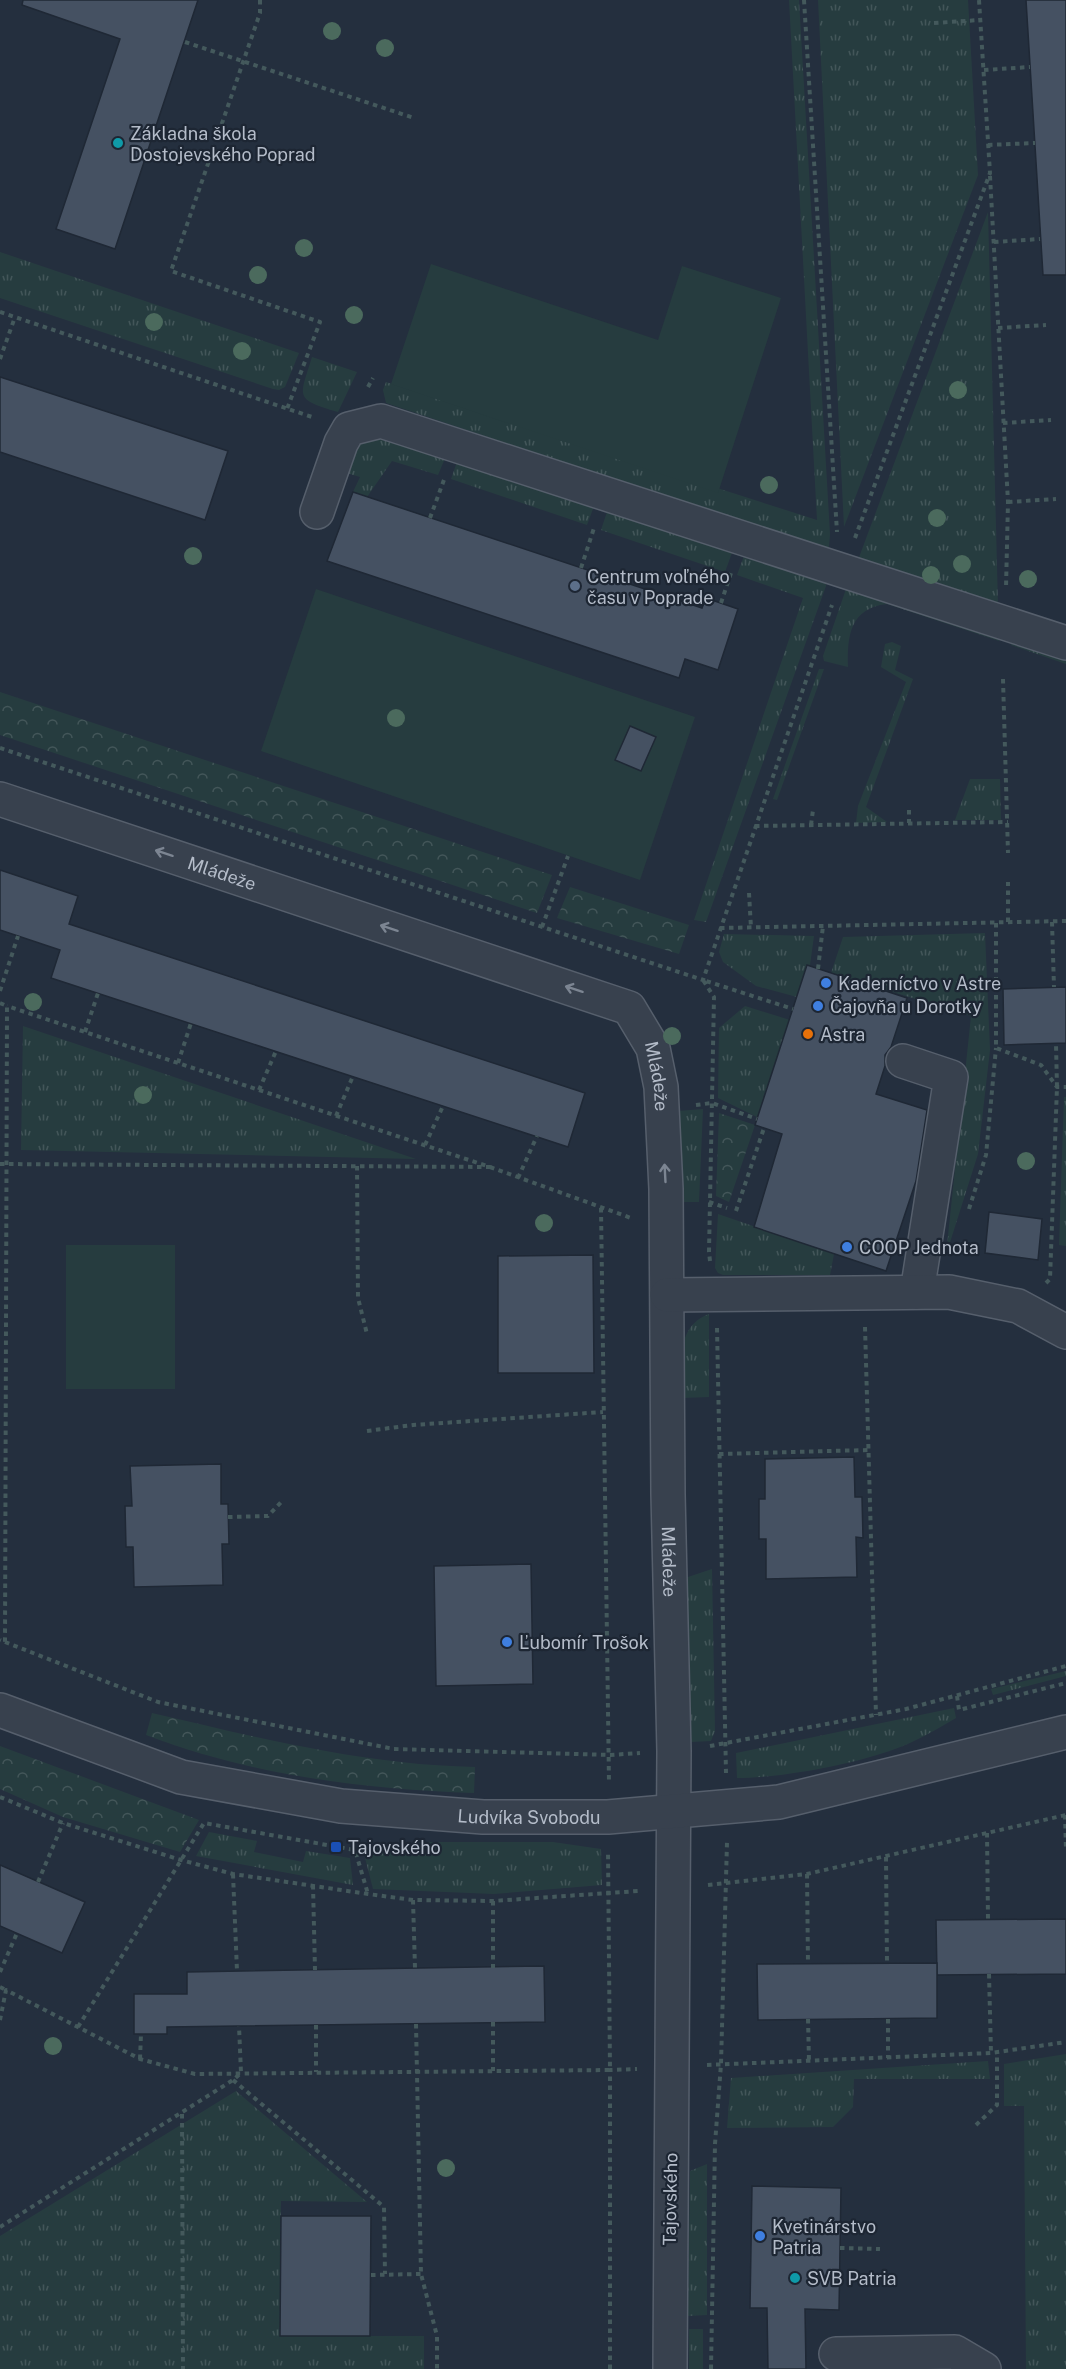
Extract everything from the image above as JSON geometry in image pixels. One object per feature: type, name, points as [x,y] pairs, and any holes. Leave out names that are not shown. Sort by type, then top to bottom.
[{"type":"street","points":[[317,512],[348,429],[381,421],[1066,643]]},
{"type":"street","name":"Mládeže","points":[[0,799],[629,1008],[653,1048],[661,1088],[666,1231],[674,1813]]},
{"type":"street","points":[[903,1061],[951,1077],[917,1292]]},
{"type":"street","points":[[667,1295],[949,1292],[1018,1306],[1066,1332]]},
{"type":"street","name":"Ludvíka Svobodu","points":[[0,1710],[181,1777],[341,1806],[483,1818],[608,1818],[780,1802],[1066,1732]]},
{"type":"street","name":"Tajovského","points":[[670,2369],[674,1813]]},
{"type":"street","points":[[836,2354],[955,2352],[984,2369]]},
{"type":"path","points":[[0,312],[287,409],[320,322],[171,271],[260,13],[260,0]]},
{"type":"path","points":[[804,0],[838,543],[843,571]]},
{"type":"path","points":[[979,0],[1008,502],[1006,597]]},
{"type":"path","points":[[934,23],[980,20]]},
{"type":"path","points":[[184,42],[414,118]]},
{"type":"path","points":[[984,70],[1030,67]]},
{"type":"path","points":[[988,145],[1035,143]]},
{"type":"path","points":[[702,980],[843,571],[990,173]]},
{"type":"path","points":[[994,242],[1040,239]]},
{"type":"path","points":[[0,359],[15,317]]},
{"type":"path","points":[[998,328],[1046,325]]},
{"type":"path","points":[[1003,423],[1051,420]]},
{"type":"path","points":[[430,518],[445,478]]},
{"type":"path","points":[[1008,502],[1056,499]]},
{"type":"path","points":[[581,568],[594,528]]},
{"type":"path","points":[[721,603],[731,573]]},
{"type":"path","points":[[1003,679],[1008,853]]},
{"type":"path","points":[[0,748],[793,1009]]},
{"type":"path","points":[[811,825],[813,810]]},
{"type":"path","points":[[909,810],[909,823]]},
{"type":"path","points":[[755,826],[1008,822]]},
{"type":"path","points":[[542,927],[568,856]]},
{"type":"path","points":[[1008,882],[1008,922]]},
{"type":"path","points":[[749,893],[751,928]]},
{"type":"path","points":[[720,928],[1066,921]]},
{"type":"path","points":[[1053,922],[1054,987]]},
{"type":"path","points":[[968,1210],[986,1155],[996,1048],[996,923]]},
{"type":"path","points":[[818,969],[823,926]]},
{"type":"path","points":[[0,991],[18,936]]},
{"type":"path","points":[[702,980],[714,997],[708,1251],[716,1295],[726,1782]]},
{"type":"path","points":[[85,1032],[98,993]]},
{"type":"path","points":[[0,1003],[490,1167],[601,1208],[609,1786]]},
{"type":"path","points":[[7,1006],[2,1641],[159,1702],[394,1749],[609,1755],[674,1751],[724,1744],[876,1715],[1066,1666]]},
{"type":"path","points":[[178,1063],[191,1023]]},
{"type":"path","points":[[1018,1306],[1050,1279],[1056,1044]]},
{"type":"path","points":[[996,1048],[1041,1065],[1056,1088]]},
{"type":"path","points":[[259,1090],[276,1052]]},
{"type":"path","points":[[336,1116],[353,1077]]},
{"type":"path","points":[[1056,1088],[1066,1087]]},
{"type":"path","points":[[662,1108],[712,1103],[757,1119]]},
{"type":"path","points":[[425,1145],[443,1106]]},
{"type":"path","points":[[736,1211],[764,1128]]},
{"type":"path","points":[[519,1178],[537,1136]]},
{"type":"path","points":[[0,1164],[490,1167]]},
{"type":"path","points":[[357,1166],[358,1299],[367,1334]]},
{"type":"path","points":[[709,1202],[727,1208]]},
{"type":"path","points":[[864,1294],[876,1715]]},
{"type":"path","points":[[367,1431],[413,1425],[603,1412]]},
{"type":"path","points":[[719,1454],[868,1450]]},
{"type":"path","points":[[228,1517],[268,1516],[283,1500]]},
{"type":"path","points":[[957,1695],[960,1710],[1066,1683]]},
{"type":"path","points":[[0,1797],[63,1823],[233,1874],[413,1900],[493,1901],[608,1894],[807,1874],[1066,1815],[1066,1850]]},
{"type":"path","points":[[38,1881],[63,1823]]},
{"type":"path","points":[[78,2027],[204,1823],[355,1850],[368,1894]]},
{"type":"path","points":[[987,1833],[988,1919]]},
{"type":"path","points":[[711,2369],[715,2144],[721,2064],[727,1838]]},
{"type":"path","points":[[608,1850],[610,2369]]},
{"type":"path","points":[[886,1857],[887,1963]]},
{"type":"path","points":[[233,1874],[237,1971]]},
{"type":"path","points":[[807,1874],[808,1964]]},
{"type":"path","points":[[313,1885],[315,1970]]},
{"type":"path","points":[[413,1900],[415,1968]]},
{"type":"path","points":[[493,1901],[493,1968]]},
{"type":"path","points":[[0,1972],[16,1933]]},
{"type":"path","points":[[989,1974],[991,2054]]},
{"type":"path","points":[[0,1988],[140,2059],[195,2074],[610,2070]]},
{"type":"path","points":[[0,2020],[6,1990]]},
{"type":"path","points":[[808,2019],[809,2061]]},
{"type":"path","points":[[888,2019],[888,2058]]},
{"type":"path","points":[[493,2022],[493,2071]]},
{"type":"path","points":[[416,2024],[421,2274],[437,2336],[437,2369]]},
{"type":"path","points":[[316,2025],[316,2072]]},
{"type":"path","points":[[239,2026],[241,2073]]},
{"type":"path","points":[[140,2059],[141,2034]]},
{"type":"path","points":[[721,2064],[991,2054],[1066,2042]]},
{"type":"path","points":[[976,2126],[997,2105],[997,2053]]},
{"type":"path","points":[[0,2227],[182,2113],[241,2073]]},
{"type":"path","points":[[233,2080],[384,2206],[385,2274]]},
{"type":"path","points":[[182,2113],[183,2369]]},
{"type":"path","points":[[840,2248],[880,2249]]},
{"type":"path","points":[[370,2275],[421,2274]]},
{"type":"green space","points":[[789,0],[799,0],[829,547],[818,548],[386,403],[383,390],[386,382],[817,520]]},
{"type":"green space","points":[[818,0],[968,0],[978,175],[844,527]]},
{"type":"green space","points":[[988,212],[998,606],[858,560]]},
{"type":"green space","points":[[0,252],[299,353],[285,387],[279,390],[273,389],[0,298]]},
{"type":"green space","points":[[431,264],[658,340],[682,266],[781,298],[718,493],[391,384]]},
{"type":"green space","points":[[312,357],[357,372],[338,412],[313,404],[304,395],[303,389]]},
{"type":"green space","points":[[387,438],[446,456],[438,475],[392,461],[367,497],[353,492],[360,477],[340,471],[345,463],[353,451],[363,443]]},
{"type":"green space","points":[[458,459],[594,506],[587,525],[451,479]]},
{"type":"green space","points":[[608,509],[733,550],[725,572],[601,530]]},
{"type":"green space","points":[[745,553],[826,582],[826,586],[706,922],[694,920],[803,598],[737,575]]},
{"type":"green space","points":[[316,589],[695,717],[640,880],[261,751]]},
{"type":"green space","points":[[846,589],[1000,637],[999,641],[887,604],[865,611],[853,625],[848,645],[848,667],[824,661],[823,656]]},
{"type":"green space","points":[[1012,641],[1066,660],[1066,664],[1011,645]]},
{"type":"green space","points":[[892,642],[901,646],[895,670],[913,679],[866,807],[887,822],[856,823],[858,806],[906,682],[881,667],[885,644]]},
{"type":"green space","points":[[819,669],[824,669],[777,800],[773,799]]},
{"type":"green space","points":[[0,692],[552,875],[537,913],[0,735]]},
{"type":"green space","points":[[970,779],[1000,779],[1001,820],[955,820]]},
{"type":"green space","points":[[570,887],[689,925],[679,954],[557,918]]},
{"type":"green space","points":[[985,933],[990,1050],[978,1154],[946,1255],[971,1016],[831,973],[843,937]]},
{"type":"green space","points":[[724,934],[814,936],[810,965],[807,965],[797,997],[756,986],[723,962],[719,952]]},
{"type":"green space","points":[[745,1006],[790,1020],[757,1117],[718,1098],[719,1028]]},
{"type":"green space","points":[[23,1026],[416,1159],[21,1150]]},
{"type":"green space","points":[[1064,1097],[1066,1097],[1066,1246],[1059,1245]]},
{"type":"green space","points":[[703,1109],[699,1202],[678,1202],[678,1111]]},
{"type":"green space","points":[[719,1113],[755,1125],[729,1202],[716,1196]]},
{"type":"green space","points":[[718,1214],[834,1254],[830,1275],[723,1275],[718,1273],[715,1268]]},
{"type":"green space","points":[[66,1245],[175,1245],[175,1389],[66,1389]]},
{"type":"green space","points":[[709,1314],[709,1397],[682,1398],[681,1361],[685,1338],[690,1328],[698,1320]]},
{"type":"green space","points":[[712,1569],[715,1731],[711,1741],[691,1742],[685,1578]]},
{"type":"green space","points":[[1066,1671],[1066,1676],[993,1695],[991,1689]]},
{"type":"green space","points":[[954,1708],[956,1718],[912,1742],[873,1756],[802,1772],[737,1778],[736,1753]]},
{"type":"green space","points":[[152,1713],[338,1753],[410,1763],[475,1767],[474,1793],[390,1788],[266,1770],[186,1749],[146,1735]]},
{"type":"green space","points":[[0,1746],[199,1820],[180,1852],[63,1817],[0,1789]]},
{"type":"green space","points":[[209,1832],[257,1841],[254,1852],[303,1862],[306,1851],[350,1858],[353,1885],[196,1856]]},
{"type":"green space","points":[[418,1842],[553,1842],[601,1849],[602,1885],[494,1894],[373,1889],[363,1850]]},
{"type":"green space","points":[[1066,2054],[1066,2369],[1026,2369],[1024,2106],[1004,2106],[1004,2064]]},
{"type":"green space","points":[[988,2061],[990,2079],[854,2079],[853,2107],[833,2127],[727,2128],[731,2078]]},
{"type":"green space","points":[[236,2091],[367,2202],[281,2201],[280,2336],[424,2336],[424,2369],[0,2369],[0,2236]]},
{"type":"green space","points":[[707,2164],[707,2315],[688,2316],[690,2171]]},
{"type":"green space","points":[[689,2329],[703,2329],[703,2369],[689,2369]]},
{"type":"building","name":"Základna škola Dostojevského Poprad","points":[[23,0],[198,0],[115,249],[56,229],[120,39],[22,5]]},
{"type":"building","points":[[1026,0],[1066,0],[1066,275],[1043,275]]},
{"type":"building","points":[[0,377],[228,451],[205,520],[0,452]]},
{"type":"building","points":[[353,492],[702,608],[706,598],[738,609],[718,670],[685,659],[679,678],[327,561]]},
{"type":"building","points":[[630,726],[656,737],[641,771],[615,760]]},
{"type":"building","points":[[0,870],[78,896],[69,924],[585,1093],[568,1147],[51,978],[60,950],[0,930]]},
{"type":"building","points":[[807,965],[907,998],[891,1047],[885,1055],[885,1066],[876,1094],[927,1110],[916,1181],[886,1271],[754,1227],[782,1134],[755,1125]]},
{"type":"building","points":[[1066,987],[1066,1043],[1004,1045],[1003,989]]},
{"type":"building","points":[[989,1212],[1042,1219],[1038,1260],[985,1253]]},
{"type":"building","points":[[593,1255],[594,1373],[498,1373],[498,1256]]},
{"type":"building","points":[[854,1457],[855,1497],[862,1497],[863,1538],[856,1537],[857,1577],[766,1579],[766,1539],[759,1539],[759,1499],[765,1499],[765,1459]]},
{"type":"building","points":[[221,1464],[221,1504],[228,1504],[229,1544],[222,1544],[223,1585],[134,1587],[133,1547],[126,1547],[125,1506],[132,1506],[130,1466]]},
{"type":"building","points":[[531,1564],[533,1684],[436,1686],[434,1566]]},
{"type":"building","points":[[0,1865],[85,1902],[62,1953],[0,1926]]},
{"type":"building","points":[[1066,1919],[1066,1974],[937,1975],[936,1920]]},
{"type":"building","points":[[937,1963],[937,2018],[758,2020],[757,1964]]},
{"type":"building","points":[[544,1966],[545,2022],[167,2027],[167,2034],[134,2034],[134,1994],[187,1994],[187,1972]]},
{"type":"building","name":"SVB Patria","points":[[752,2186],[841,2188],[839,2310],[805,2309],[806,2369],[768,2369],[767,2308],[750,2308]]},
{"type":"building","points":[[281,2216],[371,2216],[370,2336],[280,2336]]},
{"type":"place","name":"Základna škola Dostojevského Poprad","points":[[118,143]]},
{"type":"place","name":"Centrum voľného času v Poprade","points":[[575,586]]},
{"type":"place","name":"Kaderníctvo v Astre","points":[[826,983]]},
{"type":"place","name":"Čajovňa u Dorotky","points":[[818,1006]]},
{"type":"place","name":"Astra","points":[[808,1034]]},
{"type":"place","name":"COOP Jednota","points":[[847,1247]]},
{"type":"place","name":"Ľubomír Trošok","points":[[507,1642]]},
{"type":"place","name":"Tajovského","points":[[336,1847]]},
{"type":"place","name":"Kvetinárstvo Patria","points":[[760,2236]]},
{"type":"place","name":"SVB Patria","points":[[795,2278]]}]
